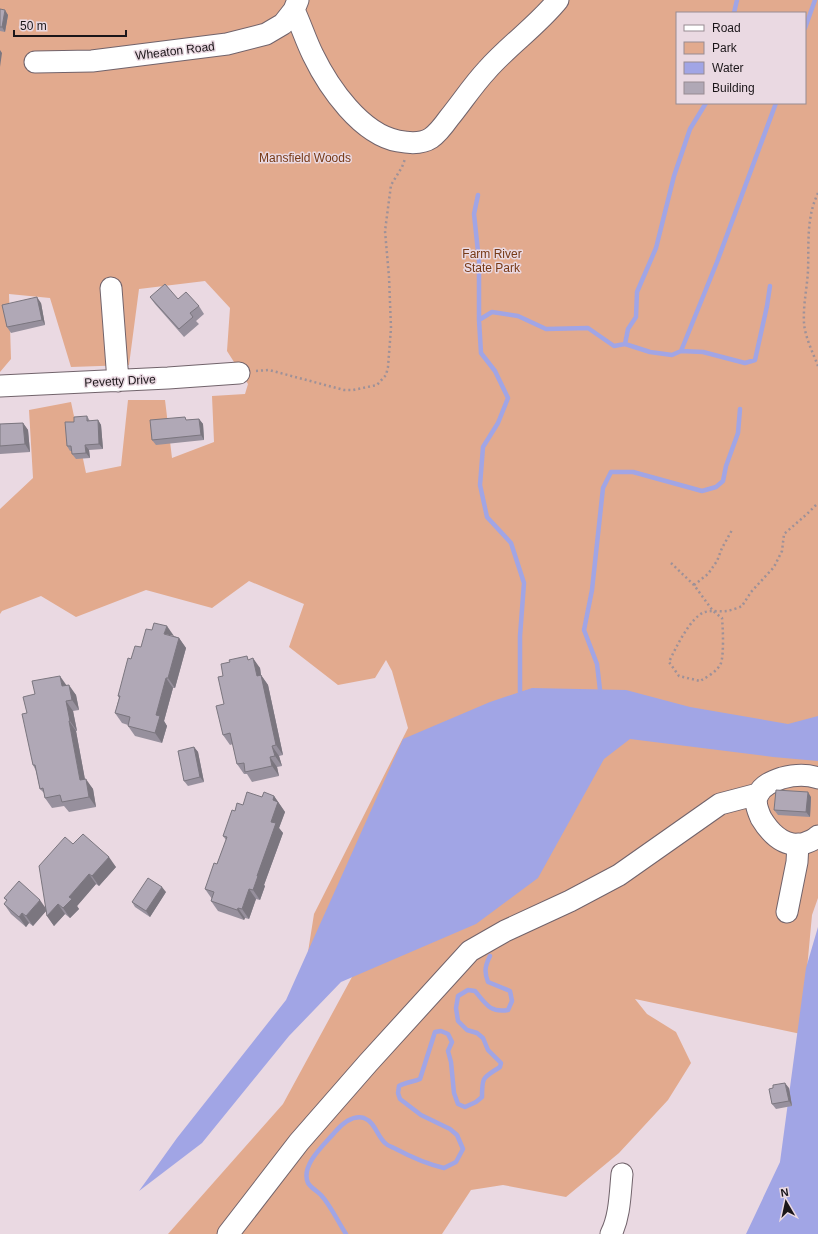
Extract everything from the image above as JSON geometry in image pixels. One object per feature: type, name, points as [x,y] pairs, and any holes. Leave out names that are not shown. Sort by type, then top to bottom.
[{"type":"street","points":[[296,5],[313,55],[350,111],[366,125],[385,138],[398,142],[410,143],[426,140],[436,133],[493,63],[535,25],[558,0]]},
{"type":"street","name":"Wheaton Road","points":[[35,62],[92,61],[227,44],[266,34],[283,24],[296,5]]},
{"type":"street","points":[[111,288],[118,381]]},
{"type":"street","name":"Pevetty Drive","points":[[0,386],[118,381],[239,373]]},
{"type":"street","points":[[818,778],[807,775],[786,777],[766,784],[758,794],[756,804],[759,815],[765,825],[774,836],[782,841],[791,844],[798,844],[808,842],[818,836]]},
{"type":"street","points":[[228,1234],[299,1142],[368,1063],[470,951],[505,931],[570,902],[619,875],[720,804],[758,794]]},
{"type":"street","points":[[787,912],[797,862],[798,844]]},
{"type":"street","points":[[611,1234],[614,1228],[620,1201],[622,1174]]},
{"type":"path","points":[[239,373],[269,370],[344,390],[353,390],[377,384],[386,376],[391,328],[390,276],[385,231],[388,201],[391,185],[402,168],[410,143]]},
{"type":"path","points":[[818,193],[810,216],[808,230],[808,270],[804,304],[804,324],[818,366]]},
{"type":"path","points":[[671,563],[694,585],[713,611],[722,618],[724,632],[721,663],[712,674],[700,681],[679,676],[668,662],[688,628],[699,615],[705,612],[713,611],[727,611],[742,606],[751,592],[774,567],[782,551],[784,534],[818,503]]},
{"type":"path","points":[[694,585],[708,574],[717,561],[732,530]]},
{"type":"green space","name":"Farm River State Park","points":[[0,0],[818,0],[818,898],[812,915],[801,1034],[635,999],[647,1014],[676,1032],[691,1063],[668,1100],[619,1153],[566,1197],[503,1185],[471,1190],[442,1234],[168,1234],[283,1104],[352,977],[308,952],[314,914],[408,728],[392,671],[386,660],[375,678],[338,685],[289,647],[304,604],[249,581],[212,608],[146,590],[76,617],[41,596],[2,611],[0,614],[0,509],[33,478],[29,410],[71,402],[86,473],[121,466],[128,400],[165,400],[172,458],[214,442],[212,396],[245,394],[248,384],[227,351],[230,308],[205,281],[139,289],[129,365],[71,367],[50,298],[9,294],[11,359],[0,372]]},
{"type":"water","points":[[532,688],[626,690],[690,707],[788,724],[818,716],[818,761],[773,757],[630,739],[604,759],[538,878],[476,924],[341,982],[289,1036],[202,1143],[139,1191],[177,1138],[286,1000],[403,739],[490,702]]},
{"type":"water","points":[[818,927],[818,1234],[746,1234],[780,1162],[806,968]]},
{"type":"building","points":[[0,9],[5,10],[2,27],[0,27]]},
{"type":"building","points":[[165,284],[178,299],[186,292],[199,306],[190,313],[193,317],[179,329],[150,297]]},
{"type":"building","points":[[37,297],[42,320],[7,327],[2,305]]},
{"type":"building","points":[[87,416],[87,421],[98,420],[99,444],[85,445],[86,453],[72,454],[71,446],[67,446],[65,422],[74,422],[74,417]]},
{"type":"building","points":[[185,417],[186,420],[199,419],[201,435],[152,440],[150,420]]},
{"type":"building","points":[[23,423],[25,444],[0,446],[0,424]]},
{"type":"building","points":[[154,623],[167,626],[164,634],[179,638],[156,715],[160,716],[155,733],[128,726],[130,717],[115,713],[128,658],[131,659],[135,646],[141,647],[146,629],[152,630]]},
{"type":"building","points":[[247,656],[248,660],[253,658],[257,676],[261,675],[276,745],[272,746],[275,756],[270,757],[272,766],[245,772],[244,763],[237,764],[230,733],[223,735],[216,706],[224,704],[218,677],[223,676],[221,664],[230,662],[229,660]]},
{"type":"building","points":[[60,676],[62,686],[69,685],[72,700],[66,701],[69,721],[80,780],[86,779],[89,797],[62,802],[60,795],[45,798],[43,788],[40,789],[35,765],[33,765],[22,714],[27,713],[23,697],[35,694],[32,681]]},
{"type":"building","points":[[194,747],[200,777],[184,781],[178,751]]},
{"type":"building","points":[[776,790],[808,792],[806,812],[774,810]]},
{"type":"building","points":[[247,792],[262,797],[264,792],[274,796],[273,800],[278,802],[271,822],[276,823],[253,890],[249,889],[242,909],[238,908],[237,910],[211,901],[214,892],[205,889],[214,863],[217,864],[227,837],[223,836],[232,810],[235,811],[237,803],[243,805]]},
{"type":"building","points":[[83,834],[109,857],[92,876],[89,874],[69,897],[72,899],[63,908],[58,904],[47,916],[39,866],[65,837],[73,844]]},
{"type":"building","points":[[148,878],[162,887],[146,911],[132,902]]},
{"type":"building","points":[[19,881],[40,900],[26,916],[22,913],[19,917],[4,904],[7,900],[4,898]]},
{"type":"building","points":[[785,1083],[789,1101],[772,1104],[769,1089],[773,1088],[773,1085]]},
{"type":"waterway","points":[[734,12],[737,0]]},
{"type":"waterway","points":[[806,25],[815,0]]},
{"type":"waterway","points":[[520,692],[520,636],[524,583],[511,543],[487,517],[480,485],[483,447],[498,423],[508,398],[495,371],[481,353],[479,320],[492,312],[518,316],[546,329],[588,328],[614,346],[625,344],[628,329],[636,317],[637,292],[656,248],[674,176],[690,129],[705,104]]},
{"type":"waterway","points":[[625,344],[650,352],[672,355],[681,351],[717,262],[776,104]]},
{"type":"waterway","points":[[478,195],[474,214],[479,261],[479,320]]},
{"type":"waterway","points":[[681,351],[703,352],[745,363],[755,360],[770,286]]},
{"type":"waterway","points":[[600,690],[597,664],[584,630],[592,590],[603,488],[611,472],[633,472],[702,491],[716,487],[723,481],[726,466],[738,433],[740,409]]},
{"type":"waterway","points":[[346,1234],[325,1199],[308,1183],[306,1176],[310,1162],[344,1123],[360,1117],[371,1123],[387,1145],[407,1155],[444,1168],[456,1162],[463,1149],[457,1135],[450,1129],[421,1115],[400,1099],[398,1093],[399,1086],[420,1079],[435,1032],[441,1031],[448,1034],[452,1042],[448,1051],[451,1062],[454,1093],[458,1104],[465,1107],[476,1102],[482,1097],[483,1081],[490,1073],[500,1067],[501,1063],[488,1050],[483,1038],[477,1033],[467,1030],[458,1021],[456,1008],[458,996],[468,990],[475,991],[486,1004],[493,1009],[502,1011],[508,1010],[512,1001],[510,991],[488,982],[486,969],[490,956]]},
{"type":"park label","name":"Mansfield Woods","points":[[305,158]]}]
